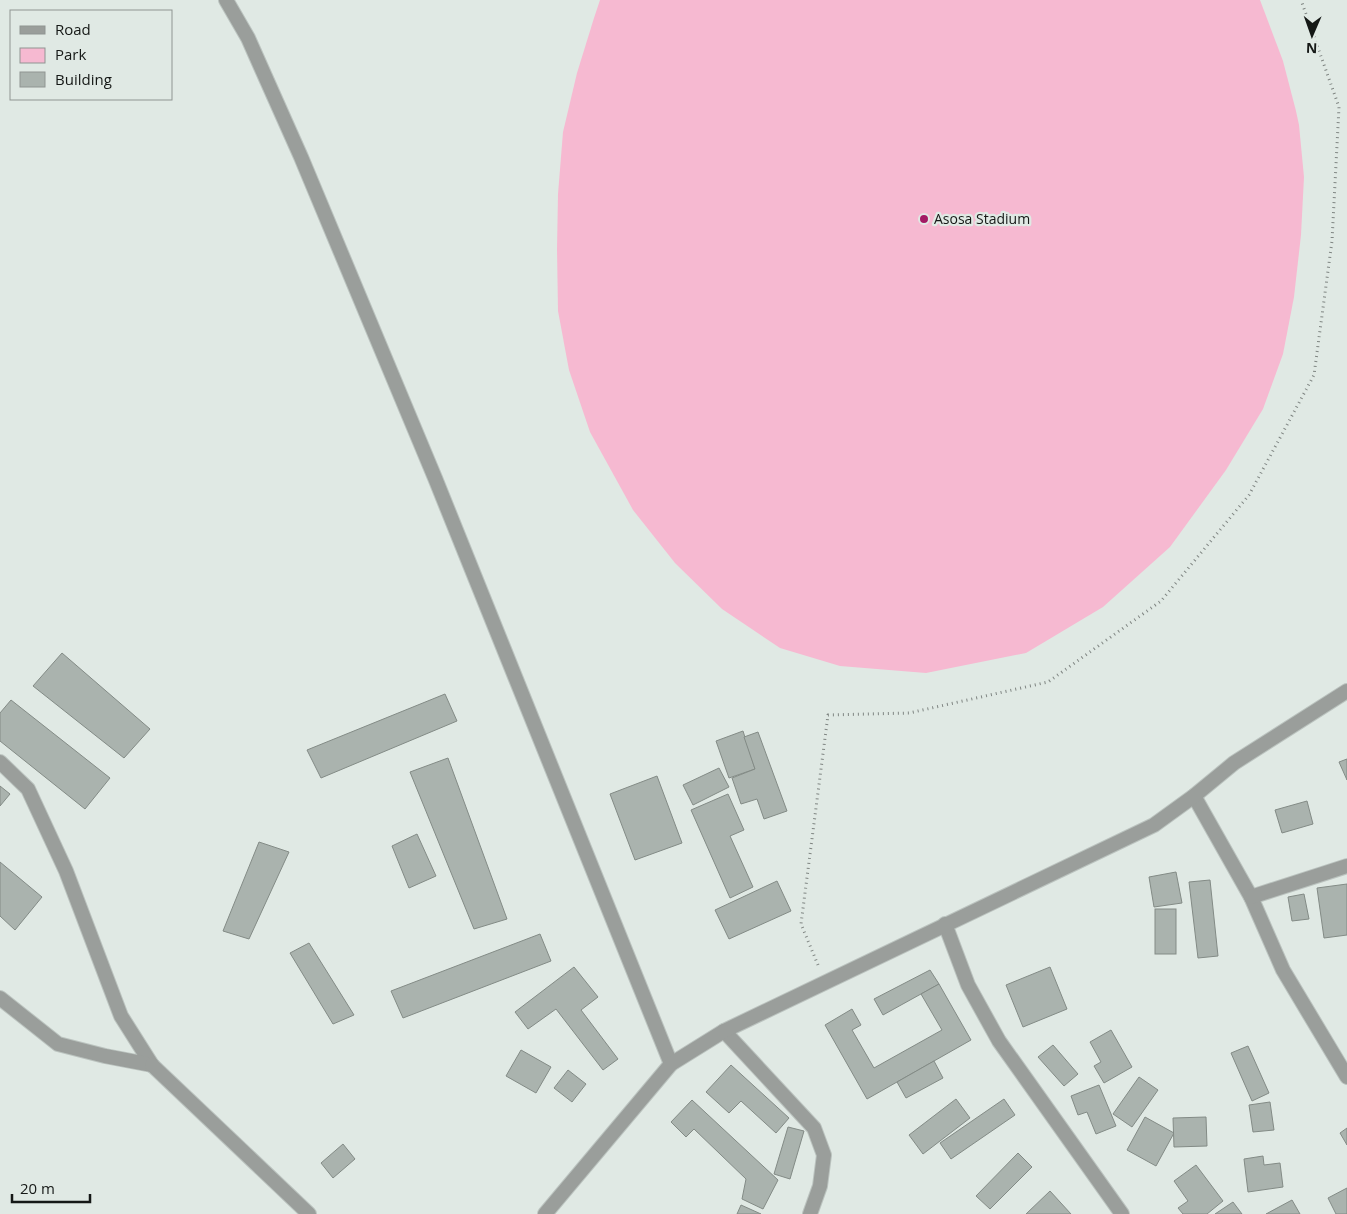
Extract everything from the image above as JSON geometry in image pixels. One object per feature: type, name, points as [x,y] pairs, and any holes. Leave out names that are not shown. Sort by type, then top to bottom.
[{"type":"street","points":[[226,0],[248,38],[301,157],[428,460],[671,1064]]},
{"type":"street","points":[[545,1214],[671,1064],[724,1031],[1154,825],[1234,764],[1347,691]]},
{"type":"street","points":[[0,762],[28,790],[66,871],[121,1016],[152,1064],[309,1214]]},
{"type":"street","points":[[1194,796],[1251,897],[1282,970],[1347,1077]]},
{"type":"street","points":[[1251,897],[1347,866]]},
{"type":"street","points":[[945,924],[968,986],[999,1041],[1122,1214]]},
{"type":"street","points":[[0,998],[58,1044],[105,1056],[152,1064]]},
{"type":"street","points":[[724,1031],[814,1128],[824,1155],[820,1186],[810,1214]]},
{"type":"path","points":[[825,982],[801,924],[828,715],[908,713],[1048,682],[1161,601],[1249,495],[1314,375],[1332,241],[1338,106],[1301,0]]},
{"type":"green space","points":[[600,0],[1260,0],[1283,61],[1299,125],[1304,177],[1301,235],[1294,297],[1283,354],[1263,409],[1226,470],[1170,547],[1103,607],[1026,653],[926,673],[840,666],[780,648],[722,609],[675,563],[633,510],[590,432],[569,370],[558,311],[558,194],[563,132],[577,73]]},
{"type":"building","points":[[62,653],[150,729],[124,758],[33,686]]},
{"type":"building","points":[[445,694],[457,721],[321,778],[307,750]]},
{"type":"building","points":[[11,700],[110,778],[85,809],[0,741],[0,713]]},
{"type":"building","points":[[743,731],[755,769],[729,778],[716,741]]},
{"type":"building","points":[[758,732],[787,811],[764,819],[757,799],[741,804],[732,778],[755,769],[744,737]]},
{"type":"building","points":[[448,758],[507,919],[474,929],[410,772]]},
{"type":"building","points":[[1347,759],[1347,780],[1339,762]]},
{"type":"building","points":[[719,768],[729,787],[693,805],[683,785]]},
{"type":"building","points":[[657,776],[682,843],[635,860],[610,794]]},
{"type":"building","points":[[0,786],[10,794],[0,806]]},
{"type":"building","points":[[728,794],[744,830],[730,836],[753,887],[730,898],[691,810]]},
{"type":"building","points":[[1307,801],[1313,824],[1282,833],[1275,810]]},
{"type":"building","points":[[417,834],[436,876],[409,888],[392,846]]},
{"type":"building","points":[[259,842],[289,852],[249,939],[223,931]]},
{"type":"building","points":[[0,862],[42,897],[15,930],[0,916]]},
{"type":"building","points":[[1176,872],[1182,903],[1154,907],[1149,877]]},
{"type":"building","points":[[1210,880],[1218,956],[1198,958],[1189,882]]},
{"type":"building","points":[[777,881],[791,911],[729,939],[715,910]]},
{"type":"building","points":[[1347,884],[1347,935],[1324,938],[1317,888]]},
{"type":"building","points":[[1304,894],[1309,919],[1292,921],[1288,897]]},
{"type":"building","points":[[1155,909],[1176,909],[1176,954],[1155,954]]},
{"type":"building","points":[[540,934],[551,961],[403,1018],[391,991]]},
{"type":"building","points":[[309,943],[354,1015],[333,1024],[290,953]]},
{"type":"building","points":[[574,967],[598,997],[581,1010],[618,1059],[603,1070],[556,1009],[528,1029],[515,1012]]},
{"type":"building","points":[[1050,967],[1067,1009],[1023,1027],[1006,985]]},
{"type":"building","points":[[930,970],[939,984],[883,1015],[874,999]]},
{"type":"building","points":[[939,984],[971,1040],[867,1099],[825,1025],[852,1009],[861,1025],[852,1030],[874,1068],[942,1030],[921,994]]},
{"type":"building","points":[[1111,1030],[1132,1067],[1104,1083],[1094,1066],[1101,1062],[1090,1042]]},
{"type":"building","points":[[1053,1045],[1078,1074],[1064,1086],[1038,1057]]},
{"type":"building","points":[[1248,1046],[1269,1093],[1252,1101],[1231,1053]]},
{"type":"building","points":[[521,1050],[551,1067],[536,1093],[506,1076]]},
{"type":"building","points":[[934,1061],[943,1078],[906,1098],[897,1082]]},
{"type":"building","points":[[731,1065],[789,1118],[776,1133],[741,1101],[729,1113],[706,1092]]},
{"type":"building","points":[[568,1070],[586,1084],[572,1102],[554,1088]]},
{"type":"building","points":[[1139,1077],[1158,1090],[1132,1127],[1113,1114]]},
{"type":"building","points":[[1099,1085],[1116,1126],[1096,1134],[1087,1112],[1078,1115],[1071,1096]]},
{"type":"building","points":[[956,1099],[970,1118],[923,1154],[909,1135]]},
{"type":"building","points":[[1004,1099],[1015,1115],[951,1159],[940,1143]]},
{"type":"building","points":[[692,1100],[778,1180],[763,1209],[742,1199],[746,1179],[694,1129],[686,1137],[671,1122]]},
{"type":"building","points":[[1270,1102],[1274,1130],[1253,1132],[1249,1105]]},
{"type":"building","points":[[1145,1117],[1174,1133],[1156,1166],[1127,1150]]},
{"type":"building","points":[[1206,1117],[1207,1146],[1174,1147],[1173,1118]]},
{"type":"building","points":[[788,1127],[804,1131],[790,1179],[774,1174]]},
{"type":"building","points":[[1347,1128],[1347,1145],[1340,1133]]},
{"type":"building","points":[[343,1144],[355,1159],[333,1178],[321,1163]]},
{"type":"building","points":[[1018,1153],[1032,1167],[990,1209],[976,1196]]},
{"type":"building","points":[[1263,1156],[1264,1165],[1280,1163],[1283,1187],[1248,1192],[1244,1159]]},
{"type":"building","points":[[1196,1165],[1223,1201],[1207,1214],[1183,1214],[1178,1208],[1188,1201],[1174,1181]]},
{"type":"building","points":[[1347,1188],[1347,1214],[1336,1214],[1328,1198]]},
{"type":"building","points":[[1050,1191],[1071,1214],[1026,1214]]},
{"type":"building","points":[[1292,1200],[1300,1214],[1266,1214]]},
{"type":"building","points":[[1233,1202],[1242,1214],[1215,1214]]},
{"type":"building","points":[[741,1205],[761,1214],[737,1214]]},
{"type":"place","name":"Asosa Stadium","points":[[924,219]]}]
